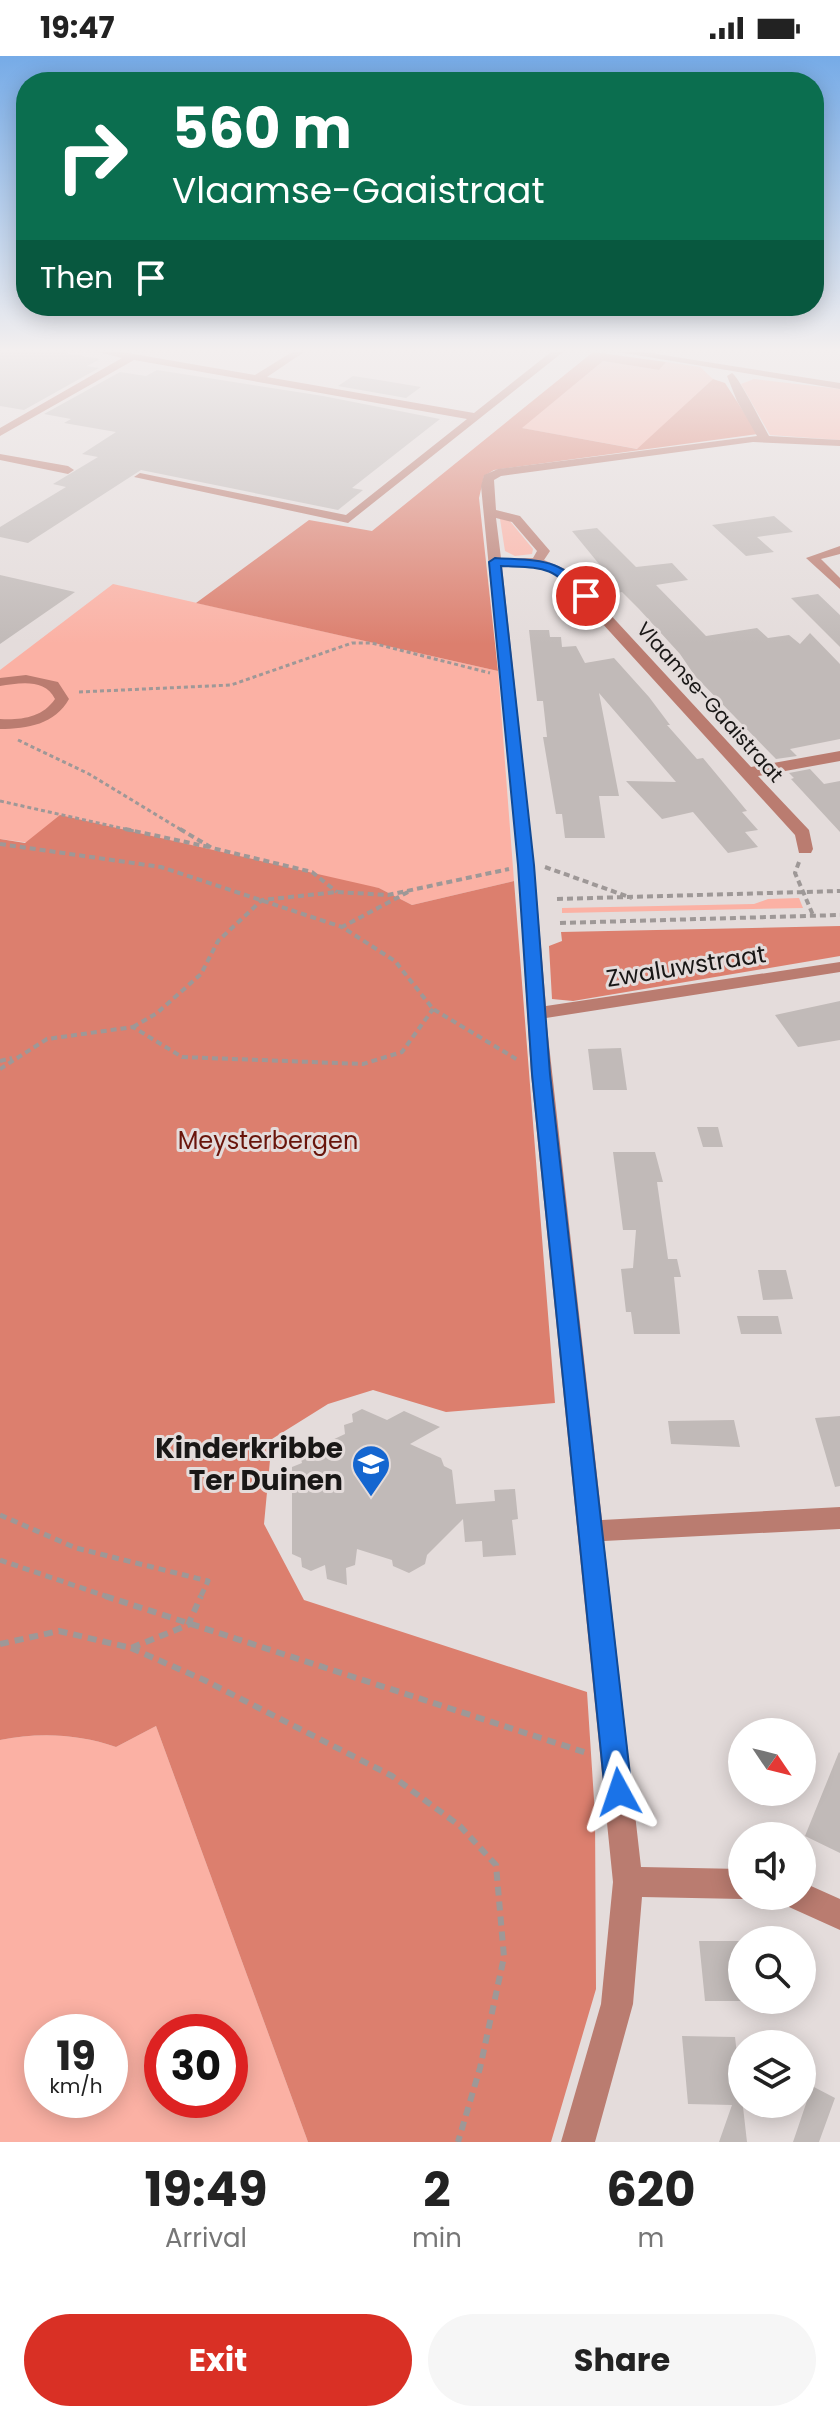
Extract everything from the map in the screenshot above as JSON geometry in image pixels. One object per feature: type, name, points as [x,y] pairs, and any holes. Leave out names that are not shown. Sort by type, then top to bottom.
[{"type":"street","points":[[140,477],[348,519],[436,449]]},
{"type":"street","points":[[578,2142],[617,2004],[628,1882],[541,1074],[526,865],[488,478],[498,473],[684,449]]},
{"type":"street","points":[[0,457],[68,470]]},
{"type":"street","points":[[490,512],[516,519],[544,551],[537,562]]},
{"type":"street","points":[[840,550],[812,558],[840,585]]},
{"type":"street","name":"Vlaamse-Gaaistraat","points":[[495,562],[537,562],[565,574],[803,834],[805,849]]},
{"type":"street","points":[[0,682],[31,679],[60,692],[59,706],[51,713],[24,723],[0,724]]},
{"type":"street","points":[[746,773],[840,756]]},
{"type":"street","name":"Zwaluwstraat","points":[[539,1013],[840,967]]},
{"type":"street","points":[[592,1531],[840,1518]]},
{"type":"street","points":[[628,1882],[728,1884]]},
{"type":"street","points":[[816,1904],[840,1915]]},
{"type":"path","points":[[60,692],[231,685],[352,643],[372,643],[506,676]]},
{"type":"path","points":[[12,737],[89,774],[212,848]]},
{"type":"path","points":[[0,801],[312,872],[337,892]]},
{"type":"path","points":[[2,845],[161,867],[342,927],[395,961],[433,1009],[541,1074]]},
{"type":"path","points":[[805,849],[795,873],[806,892],[813,915]]},
{"type":"path","points":[[0,1069],[47,1039],[133,1027],[157,1013],[201,974],[218,941],[262,900],[337,892],[375,896],[526,865],[554,868],[583,882],[632,898]]},
{"type":"path","points":[[342,927],[413,889]]},
{"type":"path","points":[[557,899],[840,891]]},
{"type":"path","points":[[560,923],[840,915]]},
{"type":"path","points":[[133,1027],[182,1057],[363,1064],[402,1052],[433,1009]]},
{"type":"path","points":[[0,1061],[18,1057]]},
{"type":"path","points":[[0,1515],[44,1539],[103,1558],[208,1581],[188,1625],[131,1648]]},
{"type":"path","points":[[0,1560],[188,1625],[615,1762]]},
{"type":"path","points":[[0,1644],[59,1631],[131,1648],[204,1680],[392,1776],[460,1826],[496,1865],[504,1957],[480,2068],[458,2142]]},
{"type":"shaded area","points":[[500,519],[509,520],[533,549],[532,554],[515,556],[505,551]]},
{"type":"shaded area","points":[[113,584],[498,671],[514,881],[412,905],[379,888],[0,839],[0,670]]},
{"type":"shaded area","points":[[799,898],[803,908],[562,913],[562,908],[754,904],[768,899]]},
{"type":"shaded area","points":[[156,1726],[308,2142],[0,2142],[0,1740],[29,1736],[88,1739],[116,1747]]},
{"type":"green space","points":[[473,449],[645,449],[494,470],[484,476],[479,498],[498,671],[196,603],[309,520],[372,531]]},
{"type":"green space","name":"Meysterbergen","points":[[60,815],[379,888],[412,905],[514,881],[555,1403],[446,1412],[373,1390],[328,1404],[272,1439],[264,1524],[304,1600],[587,1692],[595,1815],[596,1989],[551,2142],[308,2142],[156,1726],[116,1747],[88,1739],[59,1736],[0,1740],[0,839],[25,843]]},
{"type":"green space","points":[[840,926],[840,956],[573,1001],[552,999],[549,946],[562,941],[561,932]]},
{"type":"building","points":[[89,449],[401,449],[352,488],[363,490],[338,510],[141,470],[28,543],[0,537],[0,527],[66,487],[53,484],[98,457],[82,454]]},
{"type":"building","points":[[774,516],[793,532],[757,537],[774,552],[746,556],[712,525]]},
{"type":"building","points":[[597,528],[636,567],[672,563],[688,580],[656,585],[706,636],[757,628],[768,638],[789,635],[800,644],[810,633],[840,664],[840,739],[790,749],[797,756],[776,759],[695,676],[680,654],[639,609],[622,592],[617,593],[592,565],[599,564],[572,531]]},
{"type":"building","points":[[0,575],[75,592],[0,644]]},
{"type":"building","points":[[818,594],[840,615],[840,647],[791,598]]},
{"type":"building","points":[[529,630],[549,630],[550,637],[561,637],[562,647],[576,646],[585,663],[614,658],[649,697],[670,725],[667,725],[697,759],[703,758],[747,811],[742,812],[758,830],[745,832],[758,847],[728,853],[693,812],[662,819],[626,781],[676,782],[599,693],[619,796],[599,796],[605,838],[565,838],[562,814],[556,814],[543,737],[547,737],[543,701],[537,701]]},
{"type":"building","points":[[810,769],[824,784],[840,781],[840,832],[791,779],[794,778],[789,773]]},
{"type":"building","points":[[840,1001],[840,1040],[798,1047],[775,1015]]},
{"type":"building","points":[[621,1048],[627,1090],[593,1090],[588,1049]]},
{"type":"building","points":[[697,1127],[718,1127],[723,1147],[703,1147]]},
{"type":"building","points":[[613,1152],[655,1152],[663,1182],[657,1182],[668,1259],[677,1259],[681,1277],[674,1277],[680,1334],[634,1334],[631,1312],[626,1312],[621,1269],[633,1268],[636,1230],[623,1230]]},
{"type":"building","points":[[758,1270],[786,1270],[793,1299],[763,1300]]},
{"type":"building","points":[[737,1316],[778,1316],[782,1334],[741,1334]]},
{"type":"building","name":"Kinderkribbe Ter Duinen","points":[[362,1409],[387,1420],[404,1411],[440,1427],[410,1444],[441,1458],[444,1466],[452,1470],[456,1504],[495,1501],[494,1490],[515,1489],[518,1519],[512,1520],[516,1555],[483,1557],[482,1541],[465,1542],[463,1519],[427,1555],[425,1564],[409,1573],[393,1566],[392,1560],[357,1549],[355,1565],[346,1568],[347,1585],[327,1579],[325,1565],[311,1571],[302,1567],[301,1558],[292,1554],[292,1467],[302,1463],[300,1455],[345,1434],[344,1425],[353,1422],[352,1414]]},
{"type":"building","points":[[840,1416],[840,1486],[835,1487],[815,1418]]},
{"type":"building","points":[[734,1420],[740,1447],[671,1444],[668,1421]]},
{"type":"building","points":[[839,1752],[840,1853],[816,1841],[816,1822],[811,1822]]},
{"type":"building","points":[[699,1941],[728,1941],[728,2001],[705,2001]]},
{"type":"building","points":[[682,2036],[728,2037],[728,2105],[688,2104]]},
{"type":"building","points":[[816,2088],[835,2098],[819,2142],[793,2142],[801,2118],[816,2118]]},
{"type":"building","points":[[728,2116],[744,2118],[747,2142],[719,2142]]},
{"type":"place","name":"Kinderkribbe Ter Duinen","points":[[371,1498]]},
{"type":"route","points":[[586,596],[565,574],[550,565],[495,562],[526,865],[541,1074],[619,1792]]}]
